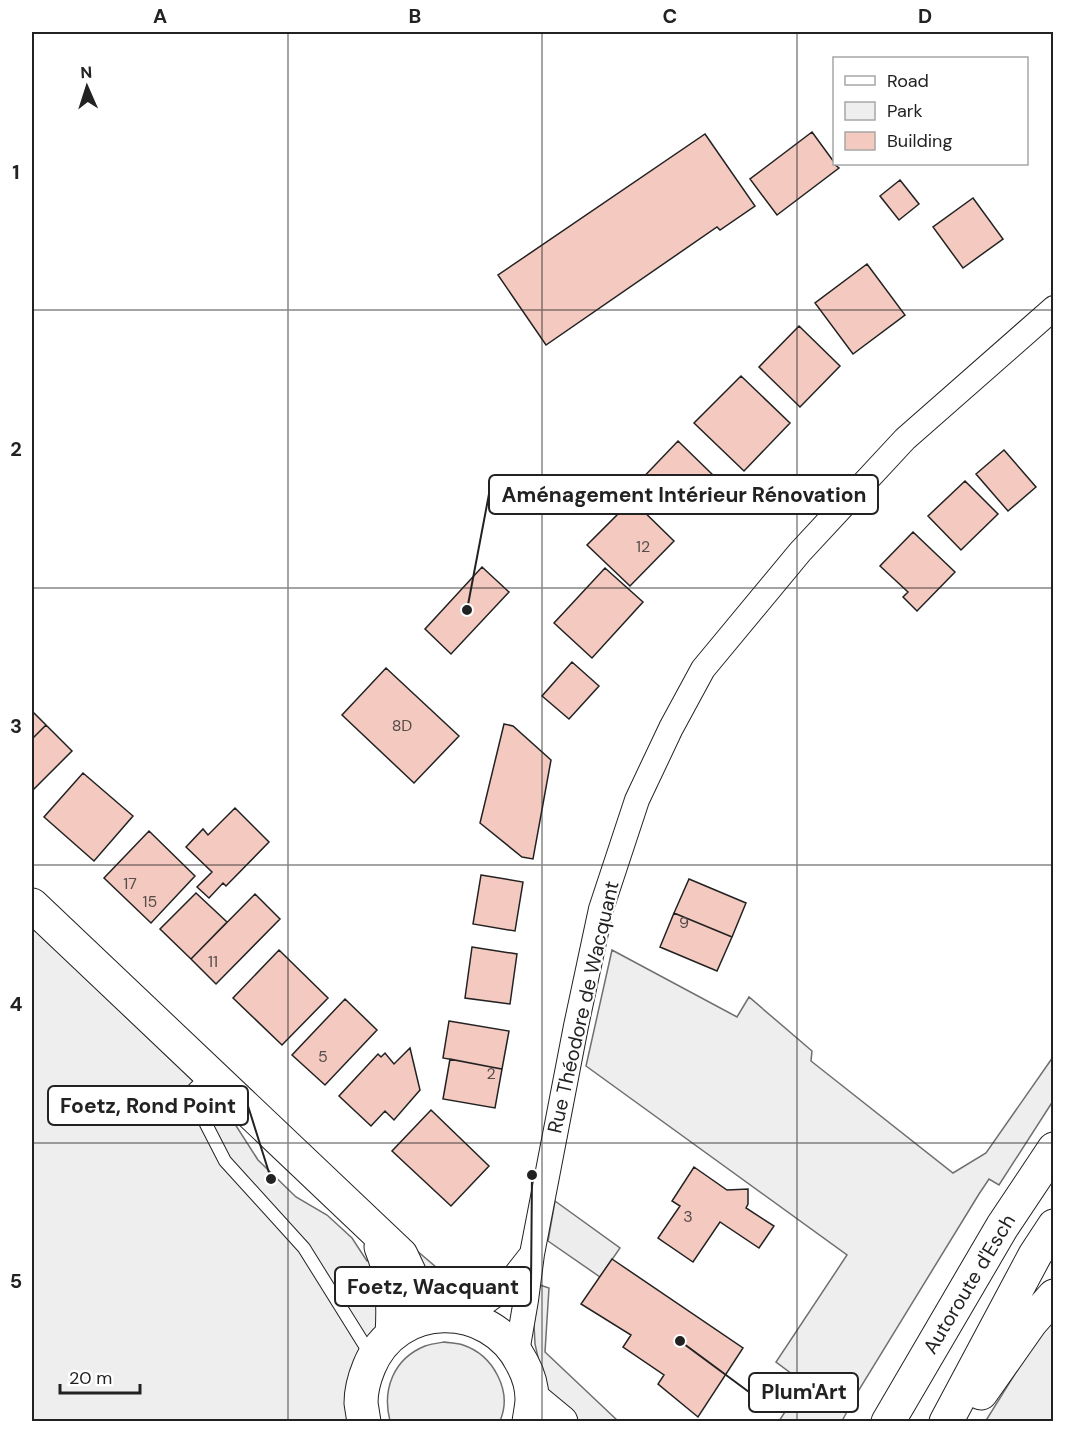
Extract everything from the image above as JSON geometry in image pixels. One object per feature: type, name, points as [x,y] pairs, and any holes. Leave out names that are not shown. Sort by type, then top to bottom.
[{"type":"main road","points":[[32,905],[401,1255],[418,1291],[453,1316]]},
{"type":"main road","name":"Autoroute d'Esch","points":[[888,1422],[1002,1227],[1053,1149]]},
{"type":"main road","points":[[364,1422],[361,1402],[364,1380],[382,1346],[394,1305],[390,1277],[382,1250],[369,1224]]},
{"type":"main road","points":[[946,1422],[1035,1255],[1053,1226]]},
{"type":"main road","points":[[961,1422],[1031,1322],[1053,1296]]},
{"type":"main road","points":[[382,1346],[408,1324],[424,1318],[453,1316],[485,1324],[502,1336],[517,1352],[528,1374],[530,1410],[561,1422]]},
{"type":"street","name":"Rue Théodore de Wacquant","points":[[517,1352],[532,1254],[601,909],[637,800],[671,728],[703,669],[800,552],[905,439],[1053,308]]},
{"type":"street","name":"Rue Théodore de Wacquant","points":[[453,1316],[506,1287],[532,1254]]},
{"type":"lane","points":[[209,1074],[190,1093],[225,1161],[304,1248],[382,1346]]},
{"type":"green space","points":[[32,927],[233,1121],[258,1160],[296,1197],[327,1215],[352,1238],[367,1261],[373,1258],[379,1326],[359,1351],[351,1373],[350,1421],[32,1421]]},
{"type":"green space","points":[[612,950],[737,1017],[749,997],[812,1051],[811,1061],[953,1173],[986,1153],[1053,1057],[1053,1101],[999,1185],[989,1179],[979,1194],[842,1421],[779,1421],[804,1383],[776,1362],[847,1255],[586,1066]]},
{"type":"green space","points":[[409,1244],[470,1296],[470,1301],[462,1304],[447,1301],[432,1292]]},
{"type":"green space","points":[[540,1285],[549,1288],[545,1352],[618,1421],[546,1421],[545,1389],[535,1344],[534,1324]]},
{"type":"green space","points":[[1053,1316],[1053,1421],[985,1422],[1043,1329]]},
{"type":"green space","points":[[444,1342],[461,1344],[474,1350],[498,1375],[504,1398],[500,1421],[390,1421],[389,1387],[398,1367],[414,1352],[425,1346]]},
{"type":"shaded area","points":[[555,1201],[620,1248],[600,1277],[548,1241]]},
{"type":"building","points":[[812,132],[833,161],[833,165],[839,168],[777,215],[750,179]]},
{"type":"building","points":[[705,134],[755,206],[720,230],[717,227],[546,345],[498,275]]},
{"type":"building","points":[[900,180],[919,204],[899,220],[880,196]]},
{"type":"building","points":[[973,198],[1003,239],[963,268],[933,227]]},
{"type":"building","points":[[867,264],[905,315],[853,354],[815,303]]},
{"type":"building","points":[[799,326],[840,366],[800,407],[759,367]]},
{"type":"building","points":[[741,376],[790,423],[744,471],[694,423]]},
{"type":"building","points":[[678,441],[715,477],[699,494],[690,484],[661,514],[634,487]]},
{"type":"building","points":[[1004,450],[1036,487],[1008,511],[976,474]]},
{"type":"building","points":[[965,481],[998,514],[961,550],[928,516]]},
{"type":"building","points":[[632,500],[674,541],[630,586],[587,545]]},
{"type":"building","points":[[913,532],[955,572],[917,611],[903,597],[908,592],[880,566]]},
{"type":"building","points":[[482,567],[509,592],[451,654],[425,629]]},
{"type":"building","points":[[605,568],[643,602],[592,658],[554,623]]},
{"type":"building","points":[[572,662],[599,686],[569,719],[542,696]]},
{"type":"building","points":[[386,668],[459,736],[414,783],[342,715]]},
{"type":"building","points":[[32,711],[46,725],[32,739]]},
{"type":"building","points":[[504,724],[513,726],[551,760],[533,859],[522,857],[480,823]]},
{"type":"building","points":[[46,725],[72,751],[32,791],[32,739]]},
{"type":"building","points":[[83,773],[133,816],[94,861],[44,817]]},
{"type":"building","points":[[235,808],[269,842],[226,886],[223,883],[209,898],[197,887],[212,872],[186,847],[203,829],[208,835]]},
{"type":"building","points":[[149,831],[195,876],[151,923],[104,878]]},
{"type":"building","points":[[481,875],[523,882],[515,931],[473,924]]},
{"type":"building","points":[[689,879],[746,903],[732,937],[674,913]]},
{"type":"building","points":[[196,893],[227,922],[191,959],[160,929]]},
{"type":"building","points":[[255,894],[280,919],[216,984],[191,959]]},
{"type":"building","points":[[674,913],[732,937],[717,971],[660,947]]},
{"type":"building","points":[[472,947],[517,954],[510,1004],[465,998]]},
{"type":"building","points":[[279,950],[328,998],[282,1045],[233,998]]},
{"type":"building","points":[[345,999],[377,1030],[325,1085],[292,1055]]},
{"type":"building","points":[[449,1021],[509,1031],[502,1069],[443,1058]]},
{"type":"building","points":[[410,1048],[420,1090],[394,1120],[385,1111],[371,1126],[339,1096],[378,1054],[381,1057],[385,1053],[394,1064]]},
{"type":"building","points":[[450,1059],[502,1069],[495,1108],[443,1099]]},
{"type":"building","points":[[431,1110],[489,1166],[451,1206],[392,1151]]},
{"type":"building","points":[[694,1167],[727,1190],[748,1189],[746,1208],[774,1226],[759,1248],[720,1222],[693,1262],[658,1238],[680,1206],[672,1201]]},
{"type":"building","points":[[612,1259],[743,1348],[698,1417],[658,1384],[664,1375],[623,1347],[631,1335],[581,1304]]},
{"type":"place","name":"Aménagement Intérieur Rénovation","points":[[467,610]]},
{"type":"place","name":"Foetz, Wacquant","points":[[532,1175]]},
{"type":"place","name":"Foetz, Rond Point","points":[[271,1179]]},
{"type":"place","name":"Plum'Art","points":[[680,1341]]}]
